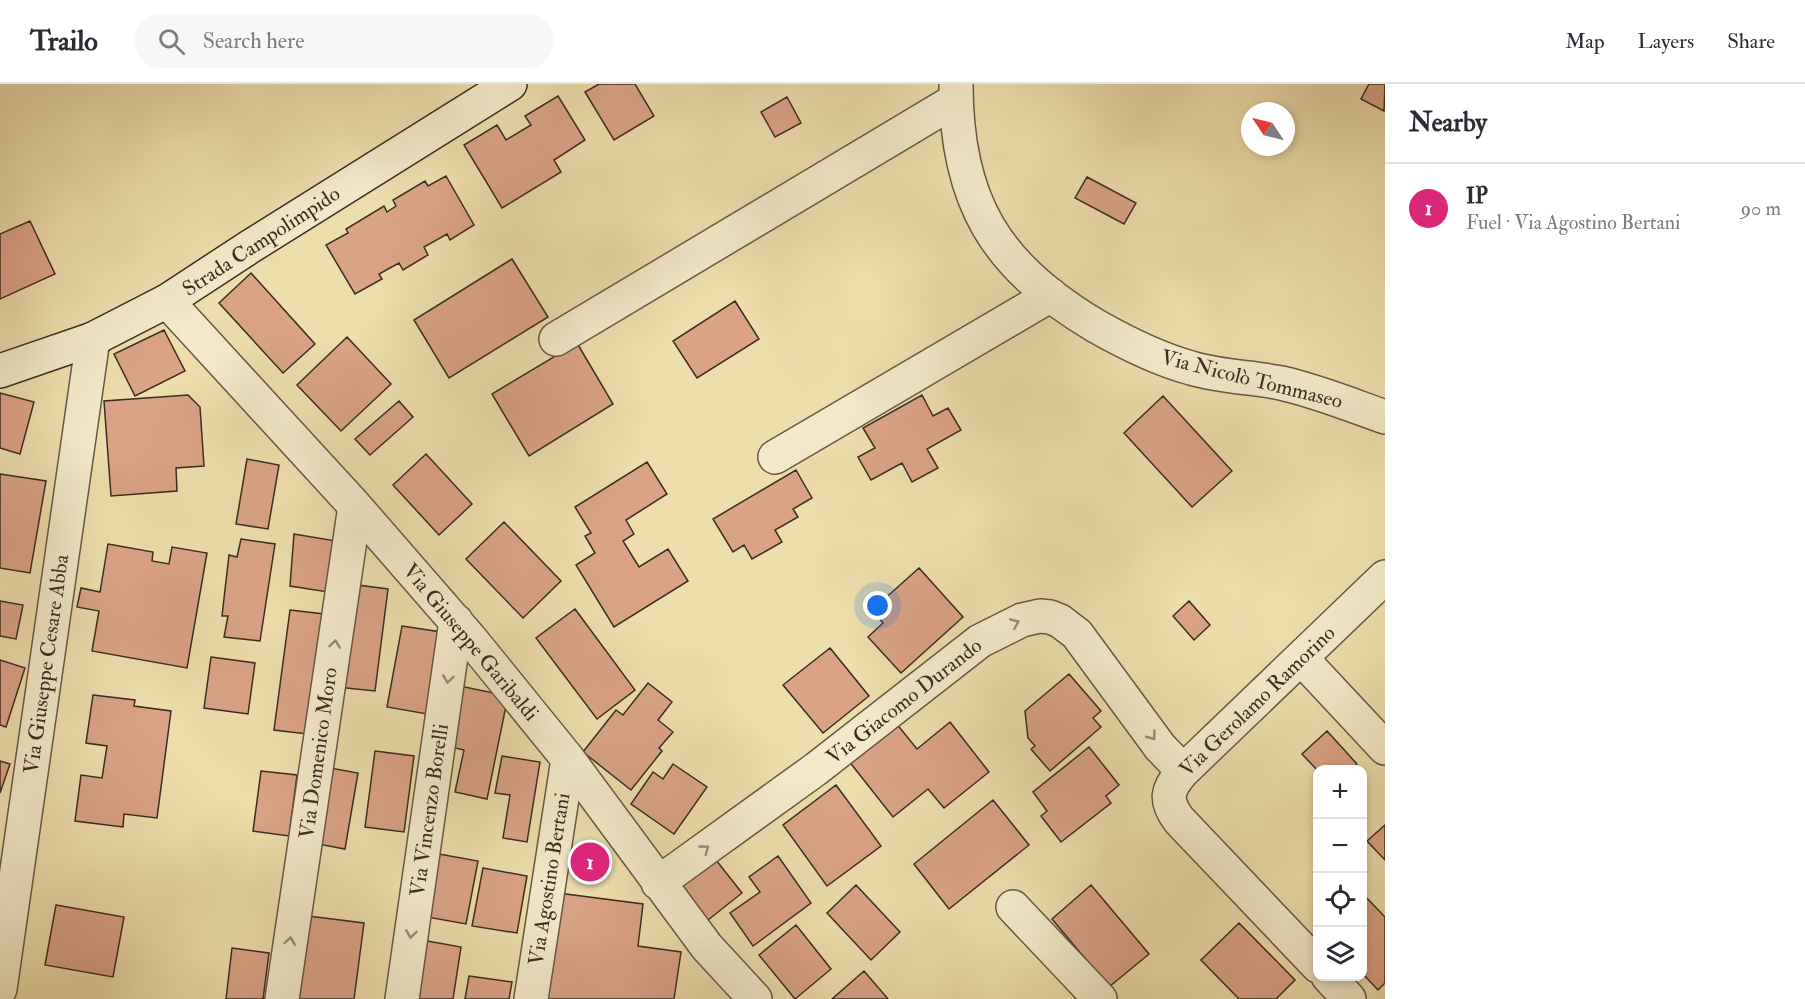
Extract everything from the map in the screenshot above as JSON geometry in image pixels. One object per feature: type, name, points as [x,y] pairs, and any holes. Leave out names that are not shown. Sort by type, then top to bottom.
[{"type":"street","name":"Strada Campolimpido","points":[[0,371],[93,339],[167,301],[261,239],[510,84]]},
{"type":"street","name":"Via Nicolò Tommaseo","points":[[956,92],[958,135],[962,157],[977,205],[991,232],[1009,257],[1051,296],[1112,335],[1158,357],[1205,372],[1296,387],[1385,417]]},
{"type":"street","points":[[556,339],[956,92]]},
{"type":"street","points":[[775,457],[1051,296]]},
{"type":"street","name":"Via Giuseppe Garibaldi","points":[[167,301],[355,506],[456,621],[568,759],[740,992]]},
{"type":"street","name":"Via Giuseppe Cesare Abba","points":[[0,989],[93,339]]},
{"type":"street","name":"Via Domenico Moro","points":[[282,999],[355,506]]},
{"type":"street","name":"Via Gerolamo Ramorino","points":[[1313,962],[1173,812],[1169,796],[1174,783],[1183,771],[1385,576]]},
{"type":"street","name":"Via Giacomo Durando","points":[[658,883],[816,769],[970,647],[1002,629],[1030,618],[1050,617],[1060,621],[1077,634],[1160,747],[1183,771]]},
{"type":"street","name":"Via Vincenzo Borelli","points":[[402,999],[456,621]]},
{"type":"street","points":[[1301,658],[1385,748]]},
{"type":"street","name":"Via Agostino Bertani","points":[[531,999],[568,759]]},
{"type":"street","points":[[1013,907],[1100,999]]},
{"type":"street","points":[[1333,981],[1349,999]]},
{"type":"building","points":[[599,84],[635,84],[654,116],[614,140],[585,92]]},
{"type":"building","points":[[1369,84],[1385,84],[1384,111],[1361,99]]},
{"type":"building","points":[[558,96],[585,140],[554,160],[561,172],[502,208],[464,145],[497,125],[506,140],[531,125],[525,116]]},
{"type":"building","points":[[787,97],[801,123],[775,137],[761,112]]},
{"type":"building","points":[[446,176],[474,225],[450,240],[447,234],[424,247],[428,255],[403,270],[399,263],[379,274],[382,279],[355,294],[326,245],[348,233],[346,229],[384,206],[387,212],[396,206],[393,200],[425,181],[428,186]]},
{"type":"building","points":[[1087,177],[1136,203],[1124,224],[1075,198]]},
{"type":"building","points":[[30,221],[55,274],[0,299],[0,234]]},
{"type":"building","points":[[512,259],[548,317],[449,378],[414,320]]},
{"type":"building","points":[[251,273],[315,344],[283,373],[219,303]]},
{"type":"building","points":[[735,301],[759,339],[697,378],[673,341]]},
{"type":"building","points":[[164,330],[185,371],[135,396],[114,354]]},
{"type":"building","points":[[347,337],[391,384],[341,431],[297,385]]},
{"type":"building","points":[[577,343],[613,404],[529,456],[492,394]]},
{"type":"building","points":[[0,393],[34,402],[20,454],[0,448]]},
{"type":"building","points":[[188,395],[200,407],[204,466],[176,468],[177,491],[111,496],[104,401]]},
{"type":"building","points":[[922,395],[933,416],[948,408],[961,430],[927,449],[938,468],[912,482],[902,463],[871,480],[858,457],[875,448],[863,428]]},
{"type":"building","points":[[1163,396],[1232,471],[1192,507],[1124,433]]},
{"type":"building","points":[[399,401],[413,417],[370,455],[355,439]]},
{"type":"building","points":[[426,454],[472,504],[439,535],[393,485]]},
{"type":"building","points":[[247,459],[279,465],[268,529],[236,524]]},
{"type":"building","points":[[647,462],[667,494],[626,520],[634,534],[623,541],[639,567],[668,549],[688,581],[614,627],[576,565],[595,553],[585,536],[591,533],[575,507]]},
{"type":"building","points":[[796,470],[812,498],[793,509],[798,517],[775,530],[782,542],[752,559],[744,545],[733,552],[713,519]]},
{"type":"building","points":[[0,474],[46,481],[30,573],[0,568]]},
{"type":"building","points":[[504,522],[561,581],[523,618],[466,559]]},
{"type":"building","points":[[294,534],[336,541],[328,592],[290,586]]},
{"type":"building","points":[[241,539],[275,544],[260,641],[224,637],[228,616],[222,616],[229,555],[237,557]]},
{"type":"building","points":[[108,544],[153,552],[152,561],[169,564],[172,547],[207,553],[187,668],[92,651],[99,611],[77,607],[81,588],[100,592]]},
{"type":"building","points":[[919,568],[963,617],[901,673],[868,637],[883,623],[872,610]]},
{"type":"building","points":[[350,584],[388,589],[375,691],[337,687]]},
{"type":"building","points":[[0,601],[23,605],[16,639],[0,636]]},
{"type":"building","points":[[1189,601],[1210,625],[1194,640],[1173,616]]},
{"type":"building","points":[[575,609],[635,690],[597,719],[536,638]]},
{"type":"building","points":[[290,610],[324,614],[307,734],[274,730]]},
{"type":"building","points":[[402,626],[441,632],[427,714],[387,707]]},
{"type":"building","points":[[830,648],[869,696],[823,733],[783,685]]},
{"type":"building","points":[[211,657],[255,663],[248,714],[204,708]]},
{"type":"building","points":[[0,660],[25,668],[6,727],[0,725]]},
{"type":"building","points":[[1069,674],[1101,711],[1093,718],[1101,727],[1050,771],[1031,749],[1035,746],[1028,738],[1025,711]]},
{"type":"building","points":[[648,683],[672,702],[658,720],[673,732],[659,748],[662,751],[631,790],[583,752],[616,710],[623,715]]},
{"type":"building","points":[[455,685],[508,696],[487,799],[455,792],[464,750],[443,745]]},
{"type":"building","points":[[93,695],[135,700],[134,706],[171,711],[157,818],[124,814],[123,827],[75,821],[81,775],[102,778],[107,746],[86,743]]},
{"type":"building","points":[[950,722],[989,772],[944,808],[928,789],[893,817],[848,760],[896,723],[917,749]]},
{"type":"building","points":[[1327,731],[1357,764],[1313,766],[1302,754]]},
{"type":"building","points":[[1089,747],[1119,785],[1106,796],[1111,803],[1061,842],[1041,816],[1047,811],[1033,792]]},
{"type":"building","points":[[375,751],[414,756],[404,832],[365,827]]},
{"type":"building","points":[[502,756],[540,762],[527,842],[503,838],[510,795],[495,793]]},
{"type":"building","points":[[0,761],[10,764],[0,793]]},
{"type":"building","points":[[673,764],[707,787],[674,834],[631,804],[653,772],[663,779]]},
{"type":"building","points":[[330,768],[358,773],[345,849],[318,844]]},
{"type":"building","points":[[261,771],[297,775],[289,836],[253,831]]},
{"type":"building","points":[[836,785],[881,846],[827,886],[783,825]]},
{"type":"building","points":[[993,800],[1029,845],[949,909],[914,864]]},
{"type":"building","points":[[1385,825],[1385,860],[1367,841]]},
{"type":"building","points":[[596,842],[611,865],[585,882],[569,859]]},
{"type":"building","points":[[439,854],[478,861],[466,924],[427,917]]},
{"type":"building","points":[[712,855],[742,893],[708,920],[678,882]]},
{"type":"building","points":[[778,856],[811,903],[753,946],[730,913],[760,892],[749,877]]},
{"type":"building","points":[[483,868],[527,876],[517,933],[472,926]]},
{"type":"building","points":[[856,885],[900,932],[871,960],[827,913]]},
{"type":"building","points":[[1091,885],[1149,954],[1109,987],[1052,919]]},
{"type":"building","points":[[558,893],[643,904],[638,946],[681,952],[674,999],[533,999]]},
{"type":"building","points":[[1367,898],[1385,917],[1385,983],[1378,990],[1367,978]]},
{"type":"building","points":[[56,905],[124,917],[113,977],[45,965]]},
{"type":"building","points":[[308,916],[364,923],[354,999],[298,999]]},
{"type":"building","points":[[1239,923],[1295,980],[1276,999],[1239,999],[1201,960]]},
{"type":"building","points":[[796,925],[831,969],[795,999],[759,955]]},
{"type":"building","points":[[422,940],[461,947],[453,999],[412,999]]},
{"type":"building","points":[[232,948],[269,953],[263,999],[226,999]]},
{"type":"building","points":[[864,971],[888,999],[832,999]]},
{"type":"building","points":[[469,976],[512,982],[509,999],[465,999]]},
{"type":"place","name":"IP","points":[[590,862]]}]
